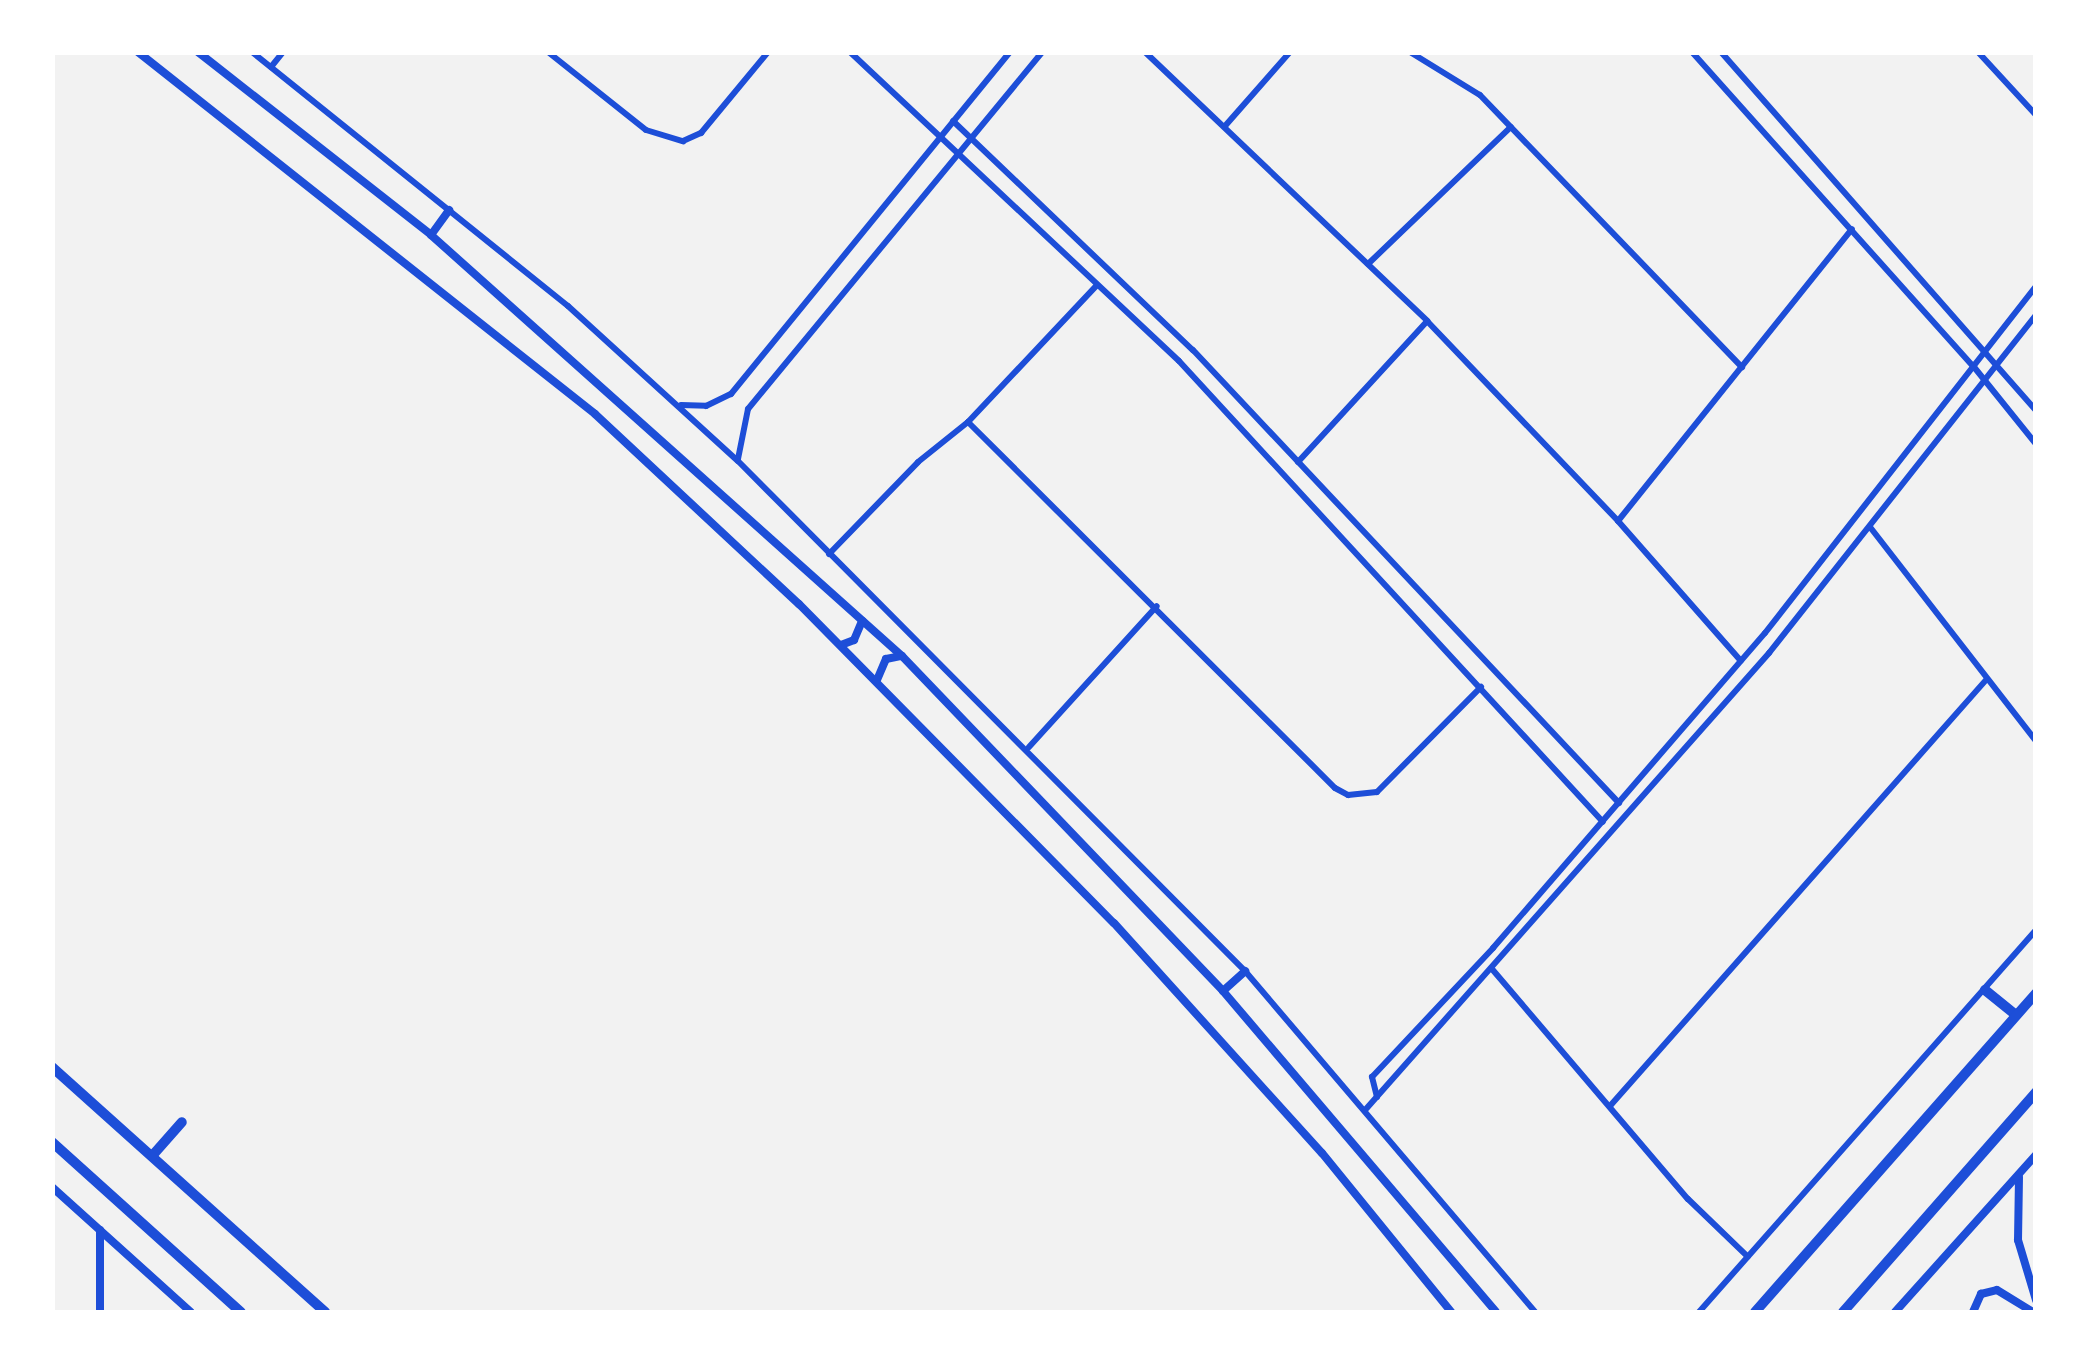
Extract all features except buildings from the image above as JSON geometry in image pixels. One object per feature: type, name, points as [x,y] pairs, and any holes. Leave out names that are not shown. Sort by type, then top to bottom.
[{"type":"main road","points":[[1985,990],[2016,1015]]},
{"type":"main road","points":[[1755,1312],[2036,994]]},
{"type":"main road","points":[[52,1066],[325,1312]]},
{"type":"main road","points":[[1843,1312],[2036,1092]]},
{"type":"main road","points":[[152,1156],[182,1122]]},
{"type":"main road","points":[[52,1142],[241,1312]]},
{"type":"street","points":[[138,52],[595,414],[841,645],[1114,922],[1322,1153],[1451,1312]]},
{"type":"street","points":[[198,52],[431,234],[902,656],[1223,991],[1496,1312]]},
{"type":"street","points":[[252,52],[449,210],[738,460],[829,554],[1030,747],[1245,971],[1366,1108],[1535,1312]]},
{"type":"street","points":[[272,67],[283,52]]},
{"type":"street","points":[[548,52],[646,130],[683,141],[701,134],[768,52]]},
{"type":"street","points":[[850,52],[937,141],[1178,362],[1603,822]]},
{"type":"street","points":[[678,405],[706,406],[731,394],[1010,52]]},
{"type":"street","points":[[738,460],[748,408],[1042,52]]},
{"type":"street","points":[[1145,52],[1427,322],[1618,521],[1741,661]]},
{"type":"street","points":[[1225,126],[1290,52]]},
{"type":"street","points":[[1410,52],[1455,76],[1512,126],[1742,367]]},
{"type":"street","points":[[1692,52],[1974,367],[2036,444]]},
{"type":"street","points":[[1721,52],[2036,411]]},
{"type":"street","points":[[1978,52],[2036,115]]},
{"type":"street","points":[[954,121],[1192,350],[1619,804]]},
{"type":"street","points":[[1368,264],[1512,126]]},
{"type":"street","points":[[431,234],[449,210]]},
{"type":"street","points":[[1618,521],[1852,229]]},
{"type":"street","points":[[829,554],[918,462],[968,422],[1097,285]]},
{"type":"street","points":[[1377,1096],[1372,1077],[1619,804],[1741,661],[2036,286]]},
{"type":"street","points":[[1366,1108],[1691,742],[1870,527],[2036,315]]},
{"type":"street","points":[[1298,462],[1427,322]]},
{"type":"street","points":[[968,422],[1348,795],[1377,792],[1389,783],[1480,687]]},
{"type":"street","points":[[1870,527],[2036,742]]},
{"type":"street","points":[[1030,747],[1157,606]]},
{"type":"street","points":[[841,645],[859,634],[862,620]]},
{"type":"street","points":[[876,680],[886,659],[902,656]]},
{"type":"street","points":[[1610,1106],[1986,680]]},
{"type":"street","points":[[1680,732],[1691,742]]},
{"type":"street","points":[[1699,1312],[2036,930]]},
{"type":"street","points":[[1492,969],[1688,1199],[1748,1257]]},
{"type":"street","points":[[1223,991],[1245,971]]},
{"type":"street","points":[[1895,1312],[2036,1155]]},
{"type":"street","points":[[2019,1174],[2018,1240],[2036,1300]]},
{"type":"street","points":[[52,1186],[191,1312]]},
{"type":"street","points":[[100,1230],[100,1312]]},
{"type":"street","points":[[1973,1312],[1980,1294],[1997,1290],[2034,1312]]}]
